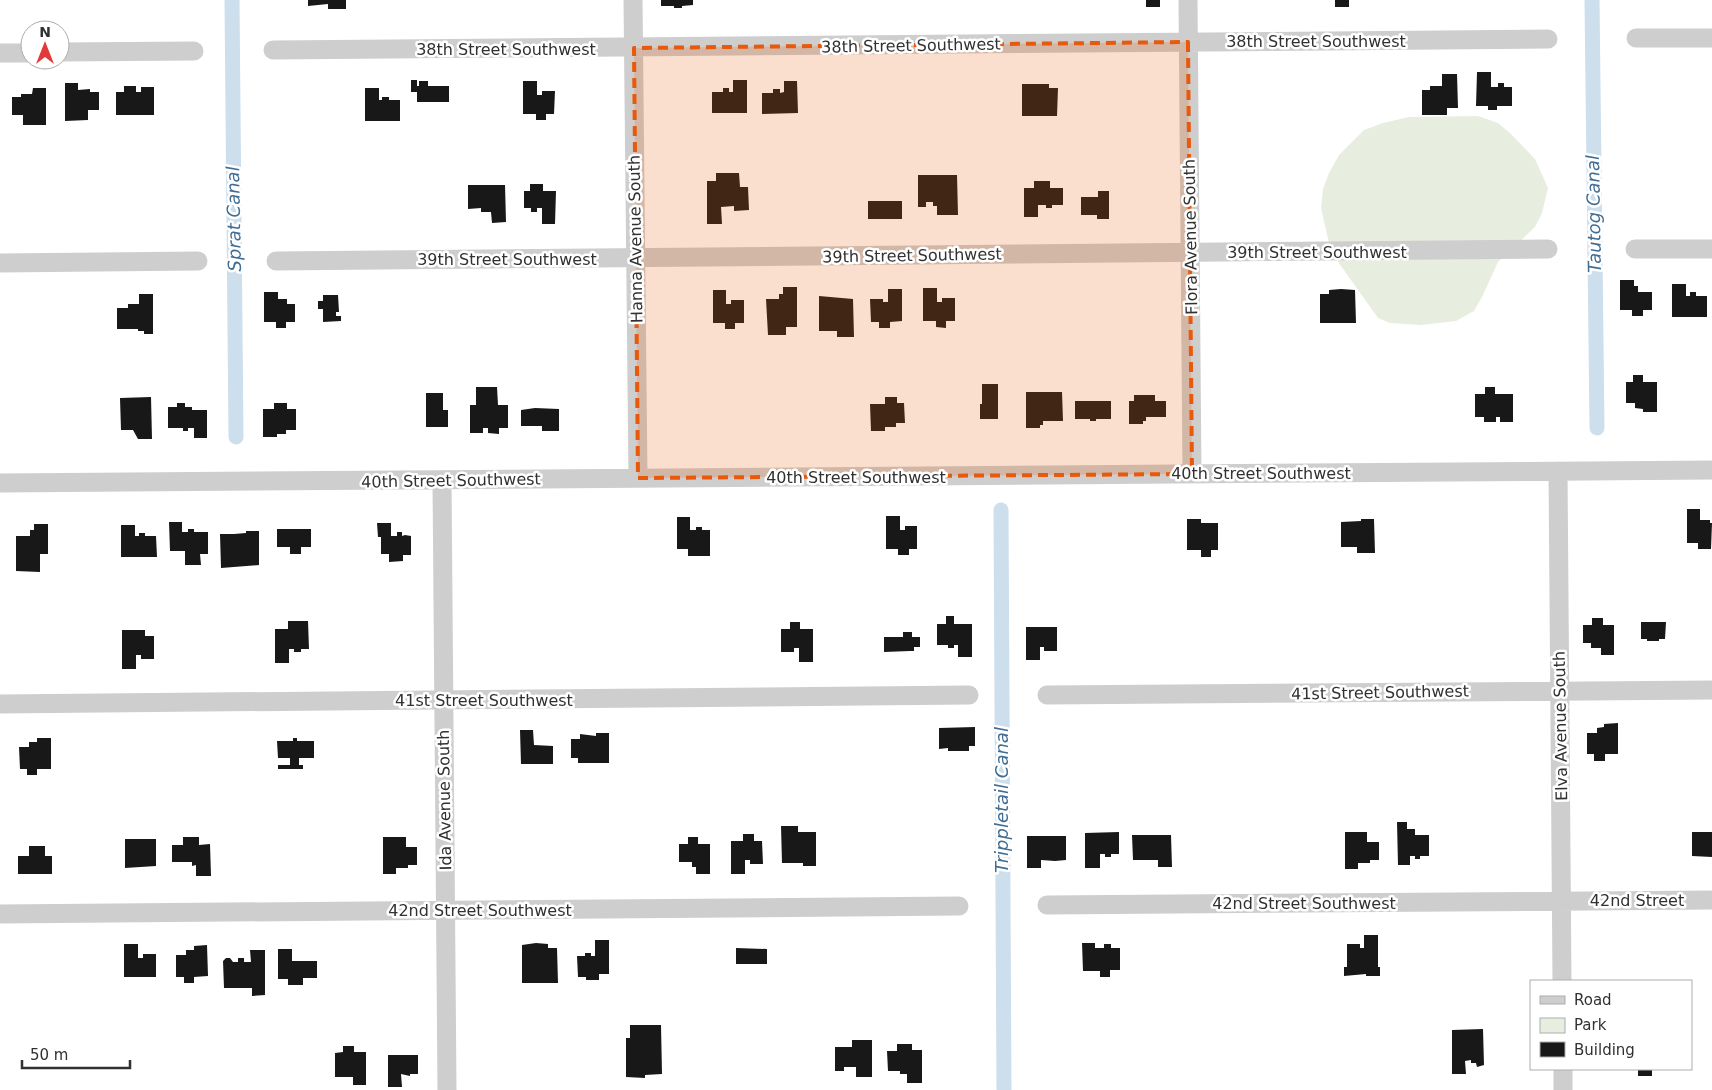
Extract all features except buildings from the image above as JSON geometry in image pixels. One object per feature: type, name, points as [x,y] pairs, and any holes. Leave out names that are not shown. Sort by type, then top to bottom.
[{"type":"street","name":"Hanna Avenue South","points":[[633,0],[638,478]]},
{"type":"street","name":"Flora Avenue South","points":[[1188,0],[1192,474]]},
{"type":"street","points":[[1636,38],[1712,38]]},
{"type":"street","name":"38th Street Southwest","points":[[273,50],[1548,39]]},
{"type":"street","points":[[70,52],[194,51]]},
{"type":"street","points":[[0,53],[20,52]]},
{"type":"street","name":"39th Street Southwest","points":[[276,260],[1548,249]]},
{"type":"street","points":[[1635,249],[1712,249]]},
{"type":"street","points":[[0,263],[198,261]]},
{"type":"street","name":"40th Street Southwest","points":[[0,483],[1712,470]]},
{"type":"street","name":"Elva Avenue South","points":[[1558,471],[1562,980]]},
{"type":"street","name":"Ida Avenue South","points":[[442,480],[447,1090]]},
{"type":"street","name":"41st Street Southwest","points":[[1047,695],[1712,690]]},
{"type":"street","name":"41st Street Southwest","points":[[0,704],[969,695]]},
{"type":"street","name":"42nd Street","points":[[1562,900],[1712,900]]},
{"type":"street","name":"42nd Street Southwest","points":[[1047,905],[1562,900]]},
{"type":"street","name":"42nd Street Southwest","points":[[0,914],[959,906]]},
{"type":"street","points":[[1563,1070],[1564,1090]]},
{"type":"highlighted area","points":[[1188,42],[1192,474],[638,478],[634,48]]},
{"type":"green space","points":[[1478,116],[1498,123],[1535,159],[1548,188],[1542,213],[1535,227],[1498,262],[1474,311],[1456,321],[1421,325],[1390,323],[1378,318],[1331,252],[1321,208],[1323,189],[1329,173],[1339,155],[1364,130],[1409,117]]},
{"type":"waterway","name":"Sprat Canal","points":[[232,0],[236,437]]},
{"type":"waterway","name":"Tautog Canal","points":[[1592,0],[1597,428]]},
{"type":"waterway","name":"Trippletail Canal","points":[[1001,510],[1004,1090]]}]
